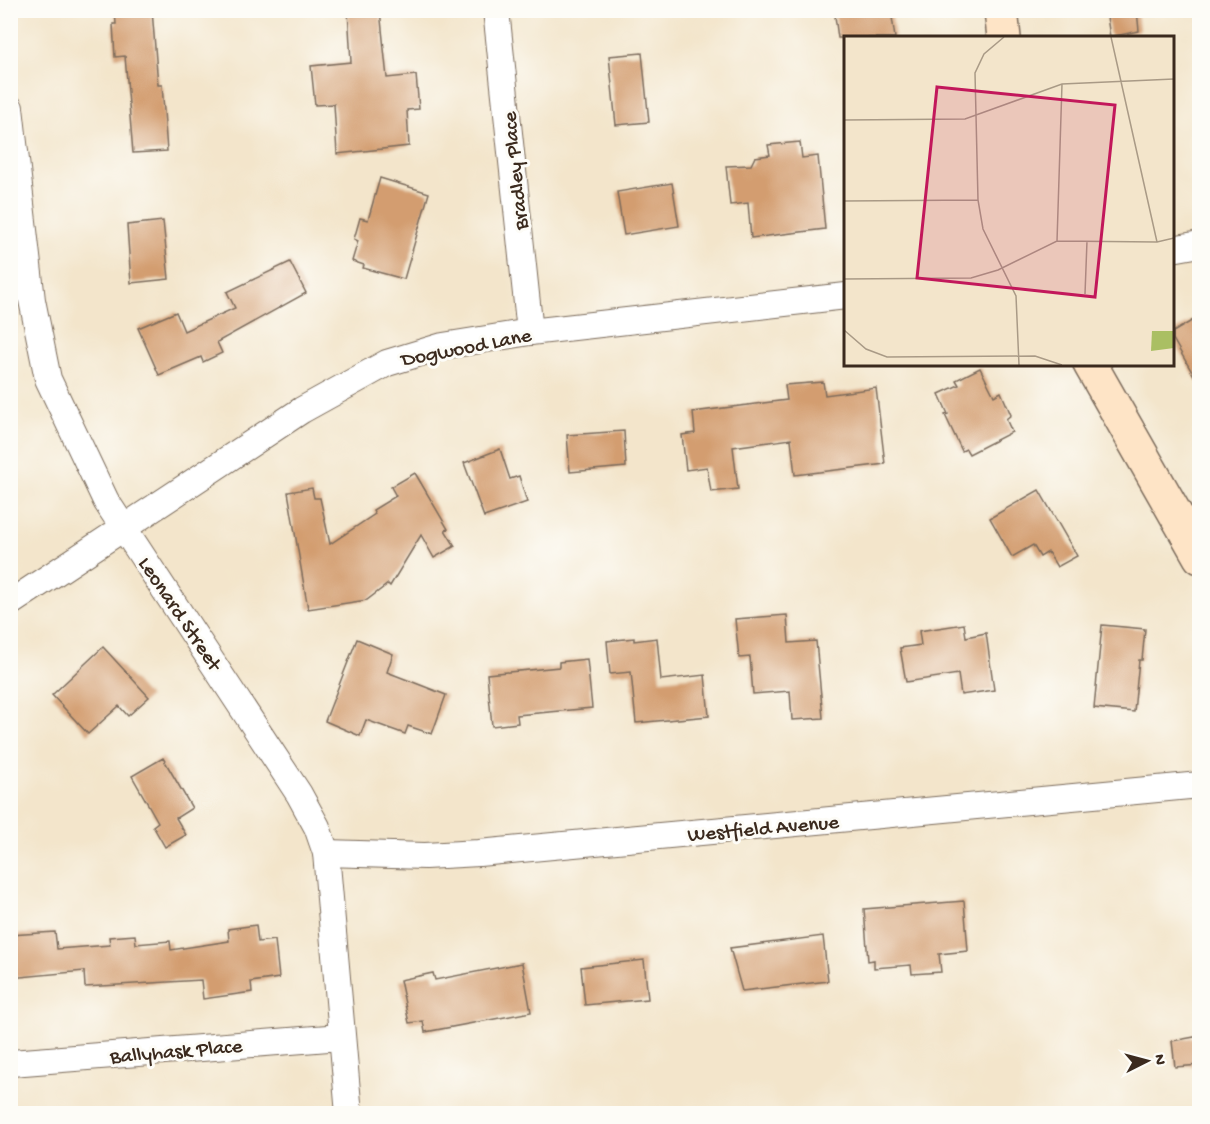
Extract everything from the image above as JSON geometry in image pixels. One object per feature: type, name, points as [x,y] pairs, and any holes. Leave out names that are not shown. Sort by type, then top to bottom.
[{"type":"street","name":"Bradley Place","points":[[496,10],[530,332]]},
{"type":"street","points":[[1001,10],[1004,36]]},
{"type":"street","name":"Leonard Street","points":[[10,108],[32,300],[48,379],[106,501],[299,794],[317,826],[326,854],[335,927],[341,1037],[349,1113]]},
{"type":"street","points":[[1174,249],[1200,244]]},
{"type":"street","name":"Dogwood Lane","points":[[10,603],[303,410],[387,363],[443,346],[530,332],[844,296]]},
{"type":"street","points":[[1091,366],[1200,557]]},
{"type":"street","name":"Westfield Avenue","points":[[326,854],[425,856],[479,853],[1200,785]]},
{"type":"street","name":"Ballyhask Place","points":[[11,1063],[341,1037]]},
{"type":"building","points":[[115,10],[152,10],[158,85],[162,85],[167,151],[133,153],[125,56],[115,57],[113,24],[116,24]]},
{"type":"building","points":[[348,10],[380,10],[387,78],[416,75],[419,109],[407,110],[409,146],[337,154],[334,104],[315,105],[311,66],[351,62]]},
{"type":"building","points":[[870,10],[891,10],[895,36],[838,38],[835,16]]},
{"type":"building","points":[[1106,10],[1137,10],[1139,31],[1110,36]]},
{"type":"building","points":[[642,53],[649,122],[616,125],[609,56]]},
{"type":"building","points":[[800,142],[802,158],[818,156],[825,229],[751,238],[748,203],[730,205],[726,166],[751,165],[755,157],[770,155],[768,145]]},
{"type":"building","points":[[380,178],[429,193],[404,279],[363,268],[364,265],[352,261],[358,241],[354,239],[360,218],[368,220]]},
{"type":"building","points":[[672,183],[679,226],[624,235],[617,192]]},
{"type":"building","points":[[163,221],[169,279],[131,283],[127,225]]},
{"type":"building","points":[[290,262],[306,293],[217,342],[222,353],[203,362],[201,357],[159,375],[138,328],[176,312],[184,331],[235,308],[227,292]]},
{"type":"building","points":[[1200,316],[1200,386],[1174,341],[1174,331]]},
{"type":"building","points":[[980,368],[994,396],[1001,392],[1011,415],[1006,419],[1012,432],[969,454],[966,449],[962,451],[945,415],[948,414],[939,394],[959,385],[956,380]]},
{"type":"building","points":[[823,382],[825,395],[876,388],[885,464],[795,475],[791,439],[733,447],[738,489],[711,492],[707,467],[686,470],[682,435],[695,433],[693,412],[787,400],[785,385]]},
{"type":"building","points":[[624,431],[626,467],[570,472],[567,435]]},
{"type":"building","points":[[500,449],[510,479],[519,476],[527,502],[484,517],[464,463]]},
{"type":"building","points":[[415,473],[448,529],[445,530],[455,546],[434,558],[421,535],[390,586],[388,584],[367,600],[308,609],[288,492],[312,488],[314,498],[320,498],[330,544],[375,514],[373,510],[396,496],[391,487]]},
{"type":"building","points":[[1039,490],[1077,556],[1057,567],[1048,552],[1040,557],[1033,545],[1012,557],[990,518]]},
{"type":"building","points":[[787,615],[789,643],[816,641],[823,718],[792,720],[790,691],[753,694],[750,657],[739,658],[735,619]]},
{"type":"building","points":[[964,624],[966,637],[986,633],[994,690],[961,695],[958,674],[906,682],[900,648],[921,645],[919,631]]},
{"type":"building","points":[[1102,625],[1145,629],[1142,660],[1139,660],[1134,712],[1094,708]]},
{"type":"building","points":[[634,638],[634,641],[657,638],[661,680],[705,675],[709,716],[636,723],[631,672],[610,674],[607,641]]},
{"type":"building","points":[[357,639],[393,654],[387,672],[446,695],[432,734],[408,726],[405,734],[366,720],[360,736],[325,721]]},
{"type":"building","points":[[103,647],[149,697],[128,716],[119,706],[88,734],[52,695]]},
{"type":"building","points":[[587,659],[592,708],[517,715],[518,723],[492,726],[487,674],[559,667],[559,662]]},
{"type":"building","points":[[163,758],[192,808],[176,818],[186,835],[165,847],[153,826],[158,822],[132,776]]},
{"type":"building","points":[[964,901],[968,951],[939,954],[941,972],[912,974],[911,965],[874,968],[874,960],[868,961],[864,909]]},
{"type":"building","points":[[256,925],[258,942],[275,940],[279,978],[251,982],[252,992],[203,999],[201,980],[85,987],[84,971],[10,978],[10,935],[55,932],[57,949],[110,945],[109,937],[135,935],[136,944],[170,941],[171,950],[229,941],[228,929]]},
{"type":"building","points":[[823,936],[828,981],[742,991],[730,948]]},
{"type":"building","points":[[644,960],[648,999],[585,1005],[581,967]]},
{"type":"building","points":[[522,963],[531,1012],[425,1032],[423,1021],[409,1023],[400,980],[433,973],[435,980]]},
{"type":"building","points":[[1200,1036],[1200,1065],[1175,1067],[1172,1041]]}]
